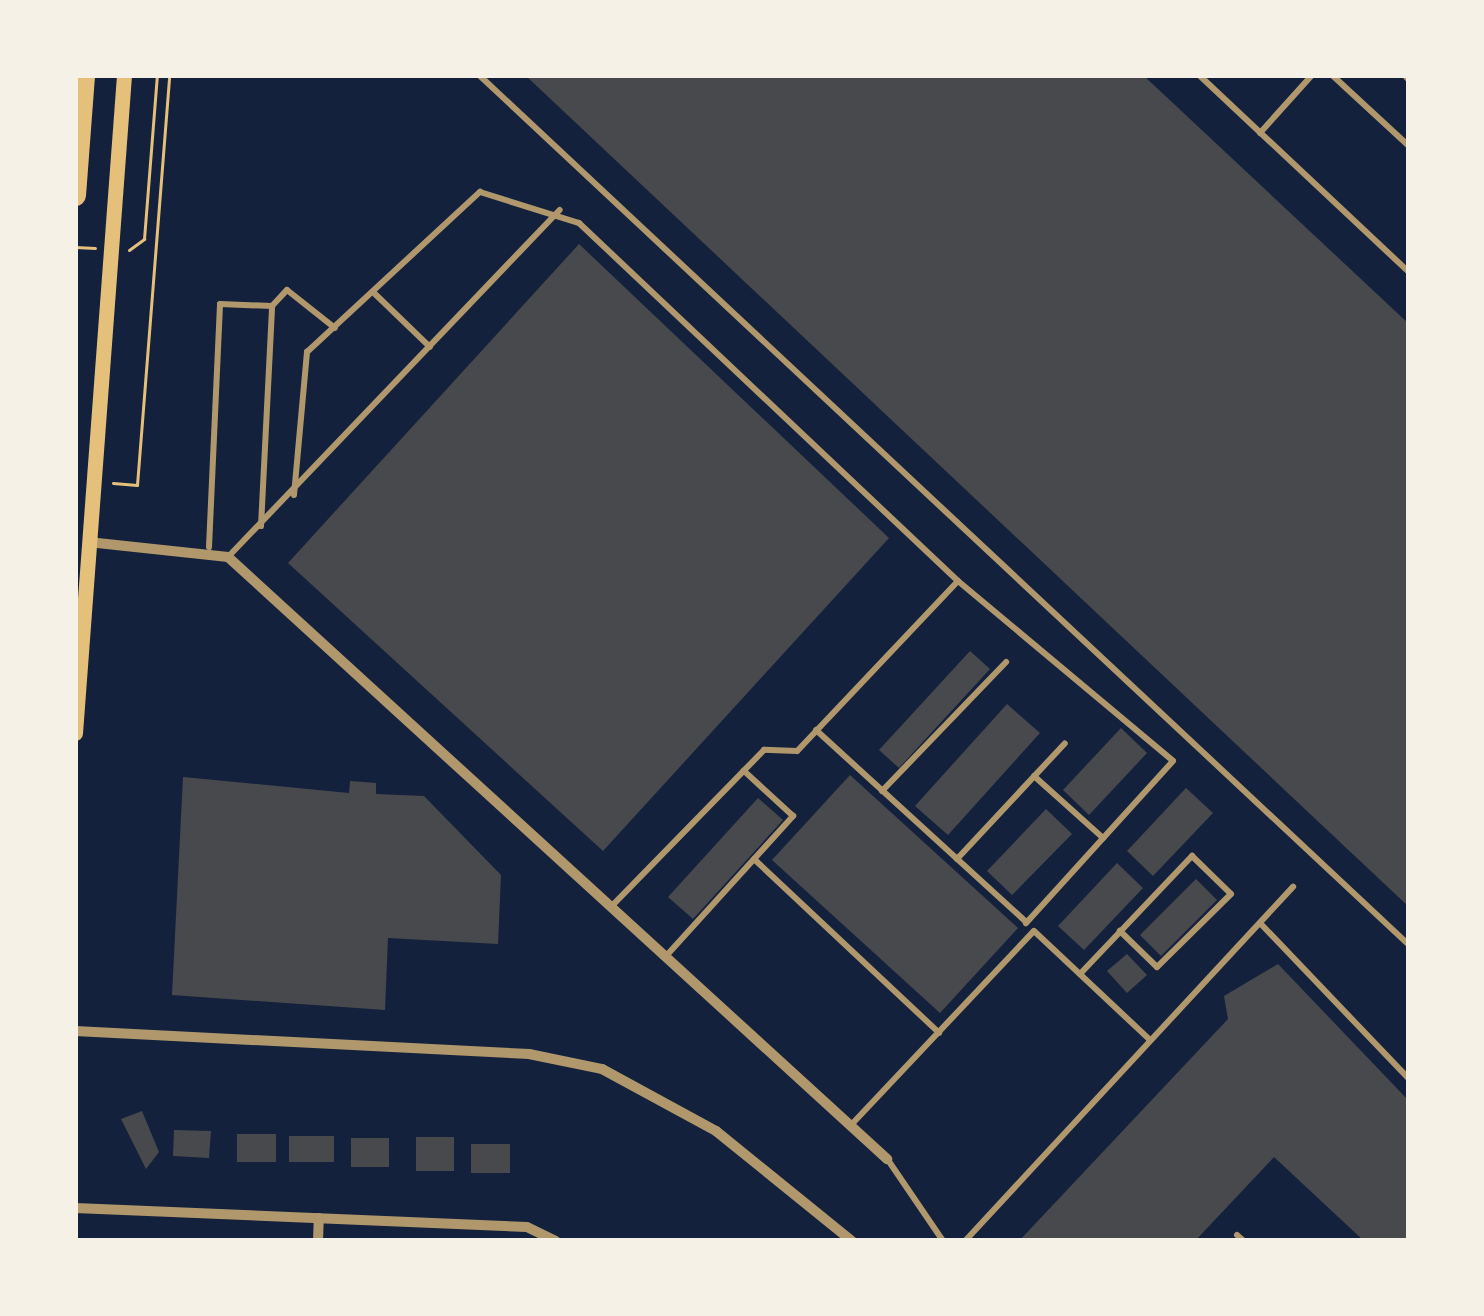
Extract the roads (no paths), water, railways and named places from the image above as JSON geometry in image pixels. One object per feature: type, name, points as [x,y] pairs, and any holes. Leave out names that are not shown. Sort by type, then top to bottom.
[{"type":"highway","points":[[75,195],[83,75]]},
{"type":"main road","points":[[75,733],[124,75]]},
{"type":"street","points":[[88,542],[209,548],[228,557],[662,960],[887,1159]]},
{"type":"street","points":[[75,1030],[529,1054],[602,1069],[673,1101],[852,1241]]},
{"type":"street","points":[[75,1208],[527,1227],[556,1241]]},
{"type":"street","points":[[318,1241],[319,1218]]},
{"type":"lane","points":[[479,75],[1409,945]]},
{"type":"lane","points":[[1198,75],[1409,272]]},
{"type":"lane","points":[[1261,133],[1312,75]]},
{"type":"lane","points":[[1332,75],[1409,146]]},
{"type":"lane","points":[[294,495],[299,373],[335,328],[480,192],[560,210],[958,581],[1173,761],[1026,923]]},
{"type":"lane","points":[[228,557],[294,495],[560,210]]},
{"type":"lane","points":[[260,530],[272,305],[287,290],[335,328]]},
{"type":"lane","points":[[373,292],[430,347]]},
{"type":"lane","points":[[209,548],[220,304],[272,305]]},
{"type":"lane","points":[[608,910],[764,749],[796,751],[958,581]]},
{"type":"lane","points":[[882,791],[1006,662]]},
{"type":"lane","points":[[816,730],[1150,1040]]},
{"type":"lane","points":[[957,859],[1065,743]]},
{"type":"lane","points":[[662,960],[793,817],[744,771]]},
{"type":"lane","points":[[1034,776],[1103,838]]},
{"type":"lane","points":[[1080,974],[1192,856],[1231,894],[1157,968],[1120,932]]},
{"type":"lane","points":[[754,859],[939,1033]]},
{"type":"lane","points":[[965,1241],[1293,886]]},
{"type":"lane","points":[[1259,922],[1409,1079]]},
{"type":"lane","points":[[850,1126],[1034,931]]},
{"type":"lane","points":[[887,1159],[943,1241]]}]
